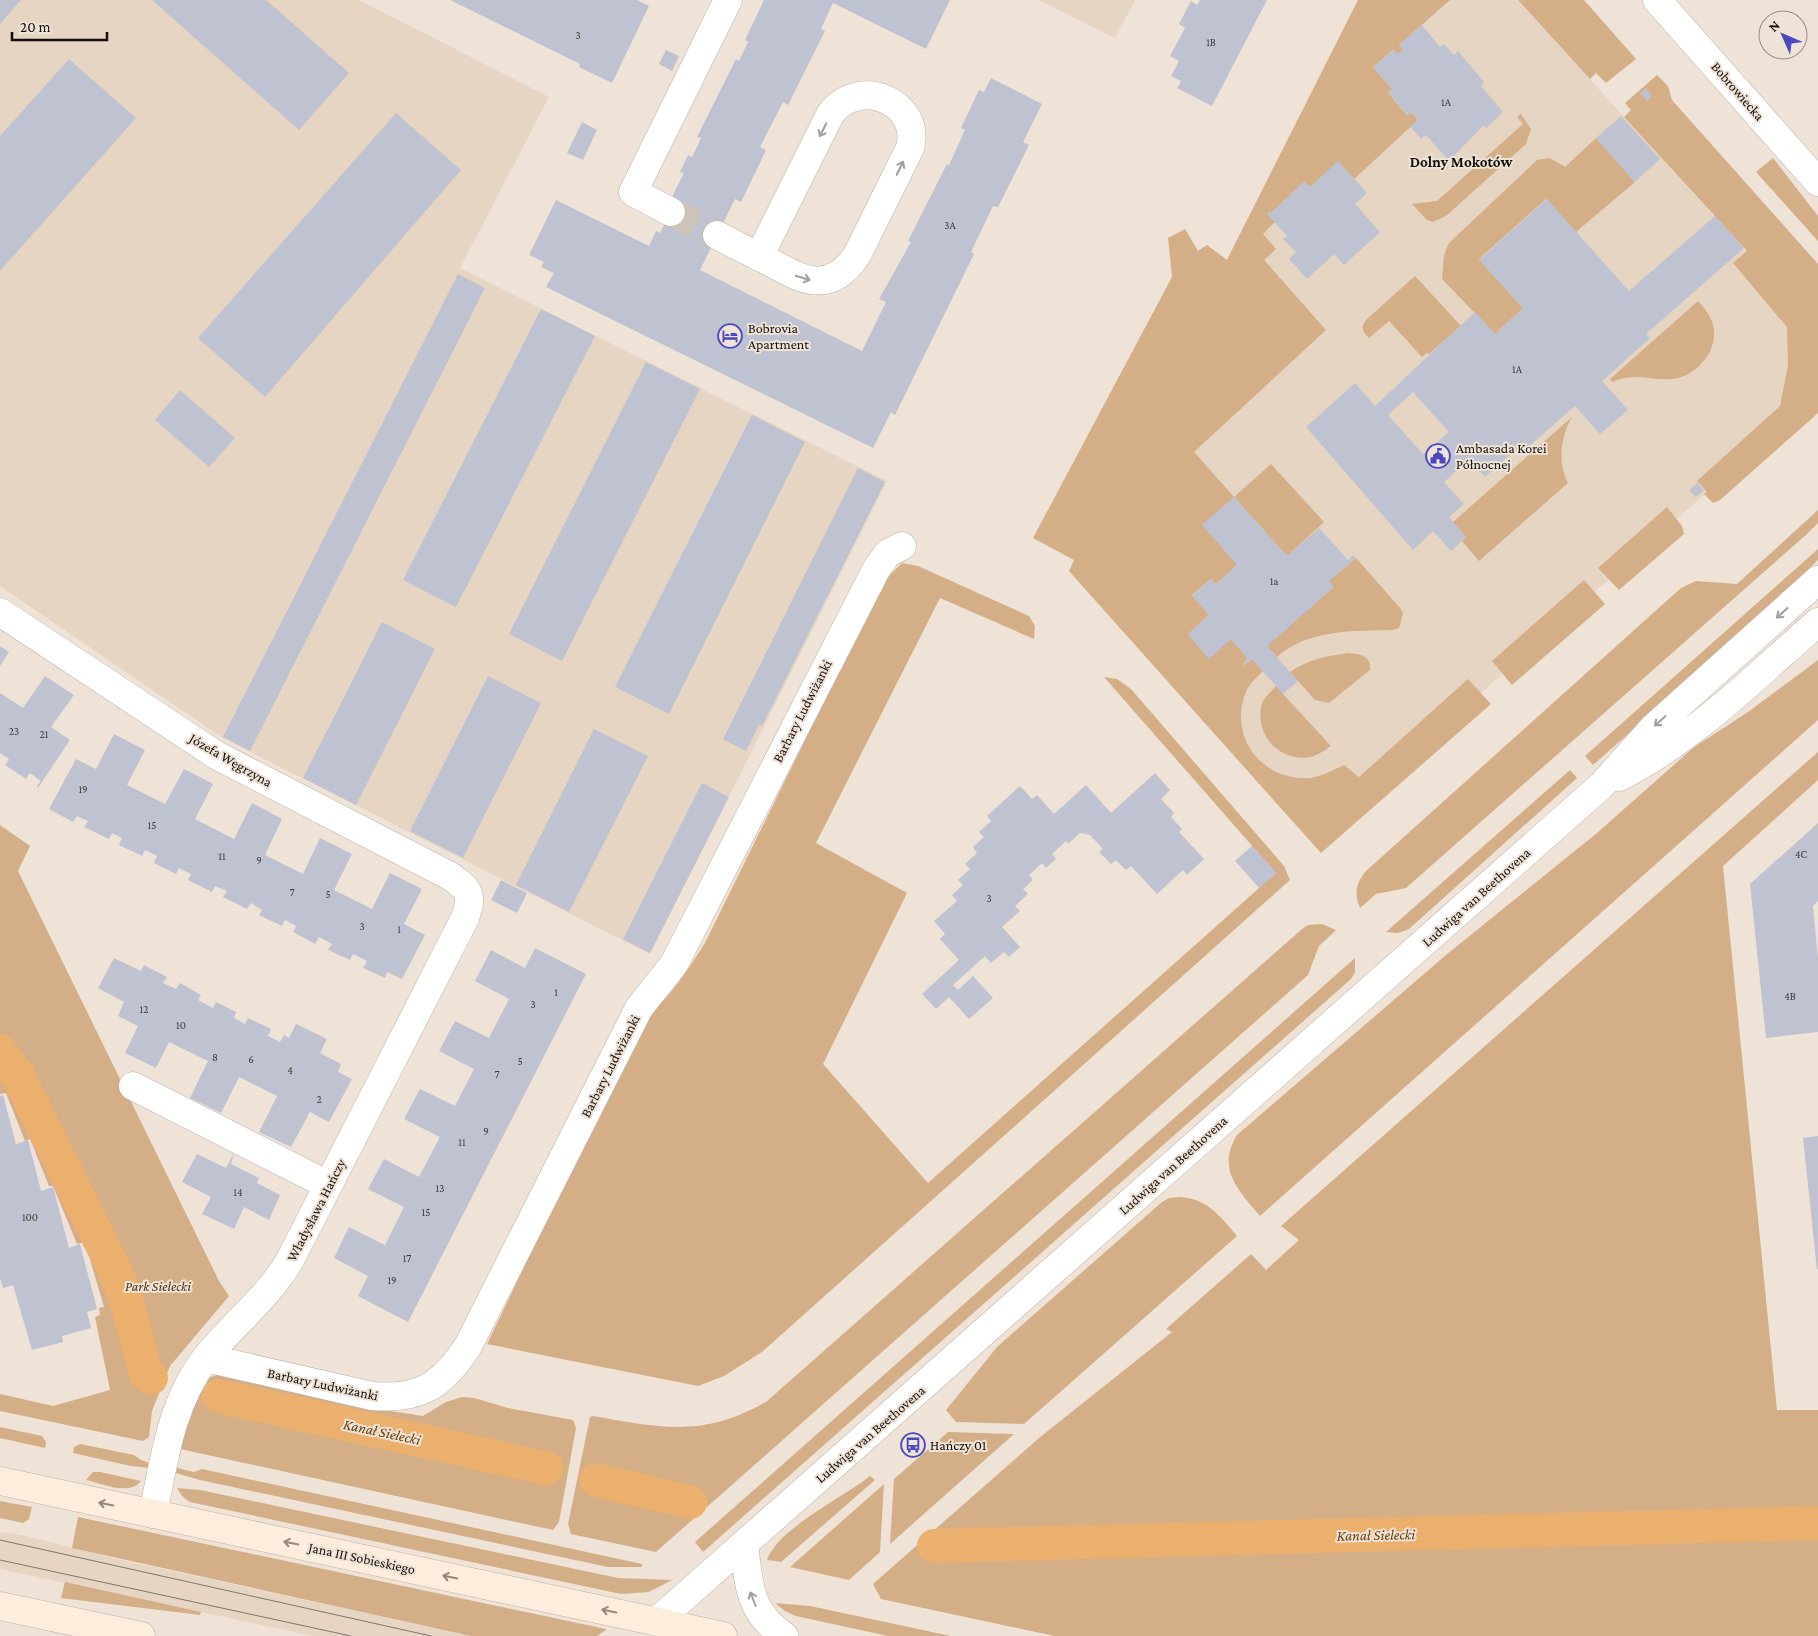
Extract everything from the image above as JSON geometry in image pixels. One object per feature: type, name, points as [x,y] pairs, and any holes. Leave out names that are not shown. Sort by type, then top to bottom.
[{"type":"main road","name":"Jana III Sobieskiego","points":[[0,1481],[153,1514],[648,1629],[723,1636]]},
{"type":"main road","points":[[0,1606],[141,1636]]},
{"type":"street","points":[[671,212],[633,192],[728,0]]},
{"type":"street","name":"Bobrowiecka","points":[[1657,0],[1818,182]]},
{"type":"street","points":[[717,235],[797,277],[824,281],[837,276],[849,266],[910,148],[913,137],[905,115],[894,106],[874,95],[856,95],[838,105],[831,113],[759,257]]},
{"type":"street","name":"Barbary Ludwiżanki","points":[[206,1358],[372,1396],[388,1397],[409,1396],[426,1390],[453,1367],[468,1346],[639,1008],[674,964],[877,568],[888,553],[902,546]]},
{"type":"street","name":"Ludwiga van Beethovena","points":[[648,1629],[1602,785],[1653,728],[1818,580]]},
{"type":"street","name":"Józefa Węgrzyna","points":[[0,612],[216,755],[450,876],[464,886],[470,894]]},
{"type":"street","name":"Ludwiga van Beethovena","points":[[1602,785],[1642,765],[1690,730],[1734,696],[1818,622]]},
{"type":"street","name":"Władysława Hańczy","points":[[153,1514],[178,1406],[187,1386],[206,1358],[284,1272],[465,918],[470,904],[470,894]]},
{"type":"street","points":[[133,1086],[328,1185]]},
{"type":"street","points":[[744,1544],[752,1599],[764,1618],[784,1636]]},
{"type":"shaded area","points":[[0,0],[359,0],[549,97],[460,268],[887,481],[650,954],[221,737],[0,586]]},
{"type":"shaded area","points":[[1039,0],[1135,0],[1115,38]]},
{"type":"shaded area","name":"Ambasada Korei Północnej","points":[[1358,0],[1518,0],[1804,315],[1793,416],[1312,843],[1069,571]]},
{"type":"shaded area","points":[[0,1532],[22,1535],[121,1560],[471,1636],[313,1636],[0,1569]]},
{"type":"green space","points":[[1358,0],[1450,0],[1399,45],[1403,50],[1398,54],[1393,50],[1373,67],[1392,89],[1388,93],[1407,115],[1411,112],[1418,120],[1353,180],[1338,162],[1310,187],[1304,182],[1271,213],[1275,222],[1263,234],[1276,249],[1264,260],[1326,330],[1194,452],[1234,497],[1237,565],[1216,584],[1211,579],[1192,595],[1209,615],[1188,634],[1209,658],[1231,639],[1248,659],[1243,663],[1244,665],[1252,659],[1263,671],[1247,689],[1242,707],[1241,722],[1244,736],[1250,749],[1271,769],[1285,775],[1306,778],[1318,776],[1344,765],[1359,777],[1468,679],[1491,704],[1321,853],[1069,571],[1074,560],[1033,538],[1172,277],[1168,238],[1185,229],[1198,251],[1207,245],[1227,260]]},
{"type":"green space","points":[[1518,0],[1584,0],[1636,59],[1606,83],[1596,73],[1590,79]]},
{"type":"green space","points":[[1657,75],[1668,86],[1672,100],[1818,264],[1818,413],[1720,500],[1713,503],[1704,494],[1707,492],[1697,481],[1780,406],[1788,365],[1787,327],[1733,263],[1747,251],[1624,117],[1631,110],[1625,103]]},
{"type":"green space","points":[[1521,114],[1531,129],[1526,144],[1446,216],[1433,222],[1427,220],[1412,204],[1437,201],[1523,124],[1517,117]]},
{"type":"green space","points":[[1596,138],[1635,182],[1576,232],[1546,199],[1479,259],[1523,308],[1495,334],[1442,279],[1444,255],[1449,243],[1537,160],[1550,158],[1565,167]]},
{"type":"green space","points":[[1773,158],[1818,216],[1818,241],[1756,172]]},
{"type":"green space","points":[[1415,276],[1461,326],[1429,354],[1427,353],[1422,357],[1389,321],[1369,338],[1363,329],[1363,324],[1367,319]]},
{"type":"green space","points":[[1698,301],[1710,317],[1714,328],[1714,339],[1709,353],[1697,368],[1687,375],[1676,378],[1634,377],[1612,382],[1610,379]]},
{"type":"green space","points":[[1572,417],[1565,433],[1562,450],[1562,467],[1568,483],[1479,561],[1462,541],[1466,537],[1453,522]]},
{"type":"green space","points":[[1271,464],[1324,522],[1287,556],[1234,497]]},
{"type":"green space","points":[[1667,507],[1682,526],[1684,534],[1619,590],[1598,568]]},
{"type":"green space","points":[[1818,510],[1818,523],[1807,534],[1406,888],[1376,894],[1360,908],[1357,889],[1366,871],[1681,588],[1696,581],[1737,584]]},
{"type":"green space","points":[[1818,549],[1818,560],[1747,629],[1593,765],[1585,756]]},
{"type":"green space","points":[[1356,558],[1400,608],[1403,613],[1399,628],[1393,630],[1332,633],[1317,636],[1289,648],[1277,657],[1267,646],[1333,587],[1329,581]]},
{"type":"green space","points":[[902,563],[918,566],[1029,616],[1035,626],[1034,639],[940,598],[816,843],[907,893],[823,1064],[928,1183],[1276,873],[1104,677],[1117,679],[1131,689],[1284,866],[1290,880],[762,1352],[724,1376],[698,1386],[487,1344],[644,1019],[670,993],[705,943],[883,582]]},
{"type":"green space","points":[[1584,580],[1605,604],[1512,685],[1492,661]]},
{"type":"green space","points":[[1349,653],[1361,655],[1367,659],[1370,670],[1329,703],[1315,700],[1290,672],[1318,659]]},
{"type":"green space","points":[[1818,660],[1818,720],[1260,1216],[1238,1188],[1230,1169],[1231,1147],[1237,1135],[1446,955],[1597,833],[1693,748],[1748,712]]},
{"type":"green space","points":[[1276,686],[1331,746],[1314,756],[1300,758],[1281,752],[1273,746],[1263,729],[1261,708],[1265,699]]},
{"type":"green space","points":[[1818,752],[1818,780],[1723,866],[1777,1410],[1818,1410],[1818,1636],[1055,1636],[881,1599],[873,1584],[1039,1438],[1172,1332],[1166,1329],[1251,1254],[1266,1270],[1299,1240],[1281,1226]]},
{"type":"green space","points":[[1570,770],[1577,778],[1409,929],[1398,933],[1386,932]]},
{"type":"green space","name":"Park Sielecki","points":[[0,825],[30,846],[18,871],[219,1281],[229,1296],[170,1366],[152,1411],[149,1437],[143,1441],[0,1411],[0,1394],[53,1406],[110,1390],[95,1317],[100,1315],[99,1308],[104,1307],[85,1242],[77,1244],[53,1186],[49,1186],[30,1139],[25,1141],[6,1093],[0,1094]]},
{"type":"green space","points":[[1322,924],[1336,930],[1319,946],[1308,975],[656,1552],[571,1534],[568,1524],[590,1417],[681,1427],[722,1421],[766,1402],[1302,929],[1308,925]]},
{"type":"green space","points":[[1355,958],[1355,972],[1351,979],[703,1552],[695,1542]]},
{"type":"green space","points":[[1169,1198],[1189,1198],[1212,1209],[1237,1236],[1024,1424],[956,1422],[946,1410],[997,1347],[1162,1202]]},
{"type":"green space","points":[[220,1374],[370,1408],[423,1416],[446,1402],[462,1397],[573,1420],[576,1428],[559,1522],[553,1530],[180,1449],[188,1412],[208,1378]]},
{"type":"green space","points":[[0,1427],[42,1436],[46,1442],[45,1448],[0,1438]]},
{"type":"green space","points":[[948,1432],[1014,1434],[890,1544],[894,1479]]},
{"type":"green space","points":[[80,1444],[134,1455],[150,1463],[149,1468],[131,1466],[73,1453],[74,1447]]},
{"type":"green space","points":[[177,1468],[194,1472],[202,1469],[642,1564],[642,1567],[608,1567],[200,1480],[176,1473]]},
{"type":"green space","points":[[93,1472],[141,1481],[130,1488],[115,1488],[86,1480]]},
{"type":"green space","points":[[870,1476],[875,1480],[781,1562],[767,1560],[773,1548],[797,1525]]},
{"type":"green space","points":[[884,1484],[880,1552],[849,1580],[790,1567]]},
{"type":"green space","points":[[177,1488],[200,1490],[618,1578],[672,1580],[649,1592],[621,1594],[190,1502],[182,1496]]},
{"type":"green space","points":[[0,1501],[32,1507],[29,1519],[23,1523],[0,1518]]},
{"type":"green space","points":[[78,1517],[606,1630],[597,1636],[471,1636],[72,1548]]},
{"type":"green space","points":[[65,1582],[201,1612],[200,1615],[61,1598]]},
{"type":"green space","points":[[775,1603],[810,1606],[951,1636],[888,1636],[796,1616],[785,1611]]},
{"type":"building","points":[[0,0],[21,0],[0,24]]},
{"type":"building","points":[[152,0],[266,0],[349,73],[299,130]]},
{"type":"building","points":[[450,0],[637,0],[649,6],[612,83],[579,67],[580,64]]},
{"type":"building","points":[[764,0],[950,0],[926,49],[833,3],[821,29],[825,31],[788,105],[783,102],[760,147],[766,150],[741,202],[735,199],[700,270],[862,351],[886,302],[879,299],[911,242],[908,241],[947,164],[949,165],[965,130],[961,128],[979,90],[984,92],[991,78],[1042,104],[1023,142],[1029,145],[998,207],[993,206],[971,252],[974,254],[895,415],[891,412],[873,448],[546,287],[554,273],[541,267],[544,262],[529,255],[556,200],[649,246],[656,231],[660,233],[671,212],[677,199],[672,197],[684,173],[680,172],[688,155],[692,157],[698,145],[701,138],[697,137],[736,59],[739,61],[748,42],[745,40]]},
{"type":"building","points":[[1200,0],[1267,0],[1212,106],[1177,88],[1181,81],[1171,76],[1179,61],[1170,56],[1185,28],[1179,24],[1191,1],[1197,5]]},
{"type":"building","points":[[1422,25],[1440,47],[1444,44],[1454,55],[1458,51],[1484,82],[1481,86],[1503,112],[1486,128],[1484,125],[1449,161],[1426,135],[1421,139],[1410,126],[1418,120],[1411,112],[1408,115],[1388,93],[1392,89],[1373,67],[1394,50],[1398,54],[1403,50],[1399,45]]},
{"type":"building","points":[[666,50],[679,56],[672,71],[659,64]]},
{"type":"building","points":[[69,59],[136,118],[0,271],[0,136]]},
{"type":"building","points":[[1646,88],[1652,96],[1647,101],[1640,93]]},
{"type":"building","points":[[396,113],[461,170],[265,397],[198,338]]},
{"type":"building","points":[[1621,116],[1660,159],[1635,182],[1596,138]]},
{"type":"building","points":[[582,122],[597,130],[583,160],[567,153]]},
{"type":"building","points":[[1338,161],[1367,193],[1355,204],[1380,232],[1344,265],[1334,254],[1307,279],[1289,259],[1296,252],[1283,239],[1287,236],[1267,214],[1269,211],[1271,213],[1305,181],[1310,187]]},
{"type":"building","points":[[1547,199],[1629,291],[1715,216],[1744,248],[1646,334],[1650,338],[1602,381],[1628,410],[1600,434],[1575,406],[1519,455],[1515,450],[1485,477],[1469,460],[1444,482],[1464,504],[1449,517],[1466,537],[1451,551],[1433,531],[1413,550],[1306,427],[1355,383],[1375,406],[1475,312],[1495,334],[1523,308],[1479,260]],"holes":[[[1413,392],[1449,432],[1423,454],[1388,415]]]},
{"type":"building","points":[[458,274],[485,288],[250,751],[223,737]]},
{"type":"building","points":[[541,309],[595,336],[456,607],[403,580]]},
{"type":"building","points":[[646,362],[700,389],[562,661],[509,634]]},
{"type":"building","points":[[180,390],[235,438],[209,467],[155,420]]},
{"type":"building","points":[[752,415],[805,442],[669,714],[615,687]]},
{"type":"building","points":[[858,468],[885,482],[762,726],[759,725],[746,751],[723,739]]},
{"type":"building","points":[[1697,483],[1704,490],[1696,497],[1689,490]]},
{"type":"building","points":[[1234,497],[1287,556],[1319,528],[1348,560],[1353,555],[1356,558],[1329,581],[1334,587],[1267,646],[1298,681],[1283,694],[1252,659],[1245,665],[1243,663],[1248,659],[1231,639],[1209,659],[1188,634],[1209,615],[1192,596],[1211,579],[1216,584],[1237,565],[1202,525]]},
{"type":"building","points":[[382,622],[435,649],[356,805],[303,778]]},
{"type":"building","points":[[0,646],[9,652],[0,666]]},
{"type":"building","points":[[45,676],[74,695],[51,727],[70,740],[38,788],[37,786],[41,781],[30,773],[26,779],[5,765],[9,759],[0,753],[0,693],[23,708]]},
{"type":"building","points":[[488,676],[541,703],[463,858],[410,831]]},
{"type":"building","points":[[594,729],[648,756],[569,912],[516,885]]},
{"type":"building","points":[[114,734],[145,750],[127,785],[165,804],[184,769],[198,776],[213,784],[195,819],[234,839],[252,803],[282,819],[265,855],[303,874],[320,838],[352,854],[334,890],[372,909],[390,873],[422,889],[404,924],[425,935],[402,979],[387,972],[385,978],[363,968],[367,961],[353,954],[350,960],[328,950],[332,944],[319,937],[315,944],[293,932],[296,926],[285,920],[282,926],[259,915],[262,910],[251,903],[247,909],[223,897],[227,891],[215,886],[212,892],[188,880],[191,874],[179,868],[176,874],[154,863],[157,856],[145,850],[142,856],[119,845],[122,838],[112,833],[109,839],[84,827],[88,821],[77,816],[73,822],[49,809],[76,759],[96,769]]},
{"type":"building","points":[[1155,773],[1170,790],[1161,799],[1174,813],[1171,817],[1182,829],[1179,832],[1204,859],[1187,875],[1183,870],[1157,894],[1131,866],[1126,870],[1116,860],[1111,864],[1099,852],[1103,849],[1090,835],[1080,833],[1068,844],[1066,841],[1052,854],[1056,859],[1046,868],[1042,863],[1029,875],[1033,880],[1023,889],[1028,894],[1015,906],[1020,911],[1002,927],[1020,947],[1009,957],[1004,952],[991,963],[985,956],[953,985],[958,990],[973,976],[993,998],[969,1019],[949,997],[936,1009],[922,994],[959,960],[940,939],[945,934],[934,921],[957,901],[952,895],[963,885],[958,880],[970,869],[965,864],[977,853],[973,847],[984,837],[979,832],[991,821],[987,816],[1020,786],[1032,799],[1037,795],[1054,814],[1086,785],[1111,813]]},
{"type":"building","points":[[702,783],[729,797],[650,953],[623,939]]},
{"type":"building","points":[[1818,823],[1818,901],[1813,906],[1818,959],[1818,1032],[1766,1038],[1750,884]]},
{"type":"building","points":[[1252,846],[1276,873],[1259,888],[1235,861]]},
{"type":"building","points":[[501,880],[527,893],[517,913],[491,900]]},
{"type":"building","points":[[535,948],[586,974],[408,1322],[358,1296],[368,1276],[334,1258],[349,1227],[385,1245],[404,1207],[368,1189],[384,1159],[419,1177],[440,1137],[404,1119],[420,1089],[455,1106],[474,1069],[439,1051],[455,1021],[489,1038],[509,999],[475,981],[491,950],[525,968]]},
{"type":"building","points":[[114,958],[141,971],[144,965],[167,977],[163,983],[176,989],[180,983],[201,995],[198,1000],[213,1008],[216,1002],[236,1012],[234,1018],[245,1024],[248,1018],[271,1029],[268,1036],[280,1042],[284,1035],[289,1038],[296,1024],[327,1039],[320,1053],[341,1064],[338,1072],[352,1079],[329,1122],[310,1112],[291,1147],[259,1132],[277,1096],[239,1077],[221,1113],[190,1098],[208,1061],[169,1042],[156,1068],[125,1053],[138,1026],[118,1016],[124,1002],[98,988]]},
{"type":"building","points":[[3,1095],[16,1144],[28,1140],[41,1191],[53,1187],[69,1248],[80,1244],[97,1309],[87,1312],[91,1328],[62,1336],[63,1342],[32,1350],[13,1285],[3,1288],[0,1278],[0,1096]]},
{"type":"building","points":[[1818,1136],[1818,1269],[1817,1270],[1803,1138]]},
{"type":"building","points":[[234,1153],[231,1164],[259,1178],[257,1183],[280,1195],[269,1220],[244,1207],[234,1229],[202,1214],[211,1197],[182,1182],[197,1154],[226,1168]]},
{"type":"waterway","points":[[0,1051],[17,1074],[115,1271],[125,1296],[146,1373],[151,1378]]},
{"type":"waterway","name":"Kanał Sielecki","points":[[218,1396],[546,1468]]},
{"type":"waterway","name":"Kanał Sielecki","points":[[596,1480],[690,1502]]},
{"type":"waterway","name":"Kanał Sielecki","points":[[934,1546],[1818,1523]]},
{"type":"tunnel","points":[[671,212],[717,235]]},
{"type":"tram line","points":[[0,1540],[431,1636]]},
{"type":"tram line","points":[[0,1560],[351,1636]]},
{"type":"place","name":"Bobrovia Apartment","points":[[730,336]]},
{"type":"place","name":"Ambasada Korei Północnej","points":[[1438,456]]},
{"type":"place","name":"Hańczy 01","points":[[913,1445]]},
{"type":"district","name":"Dolny Mokotów","points":[[1461,162]]}]
